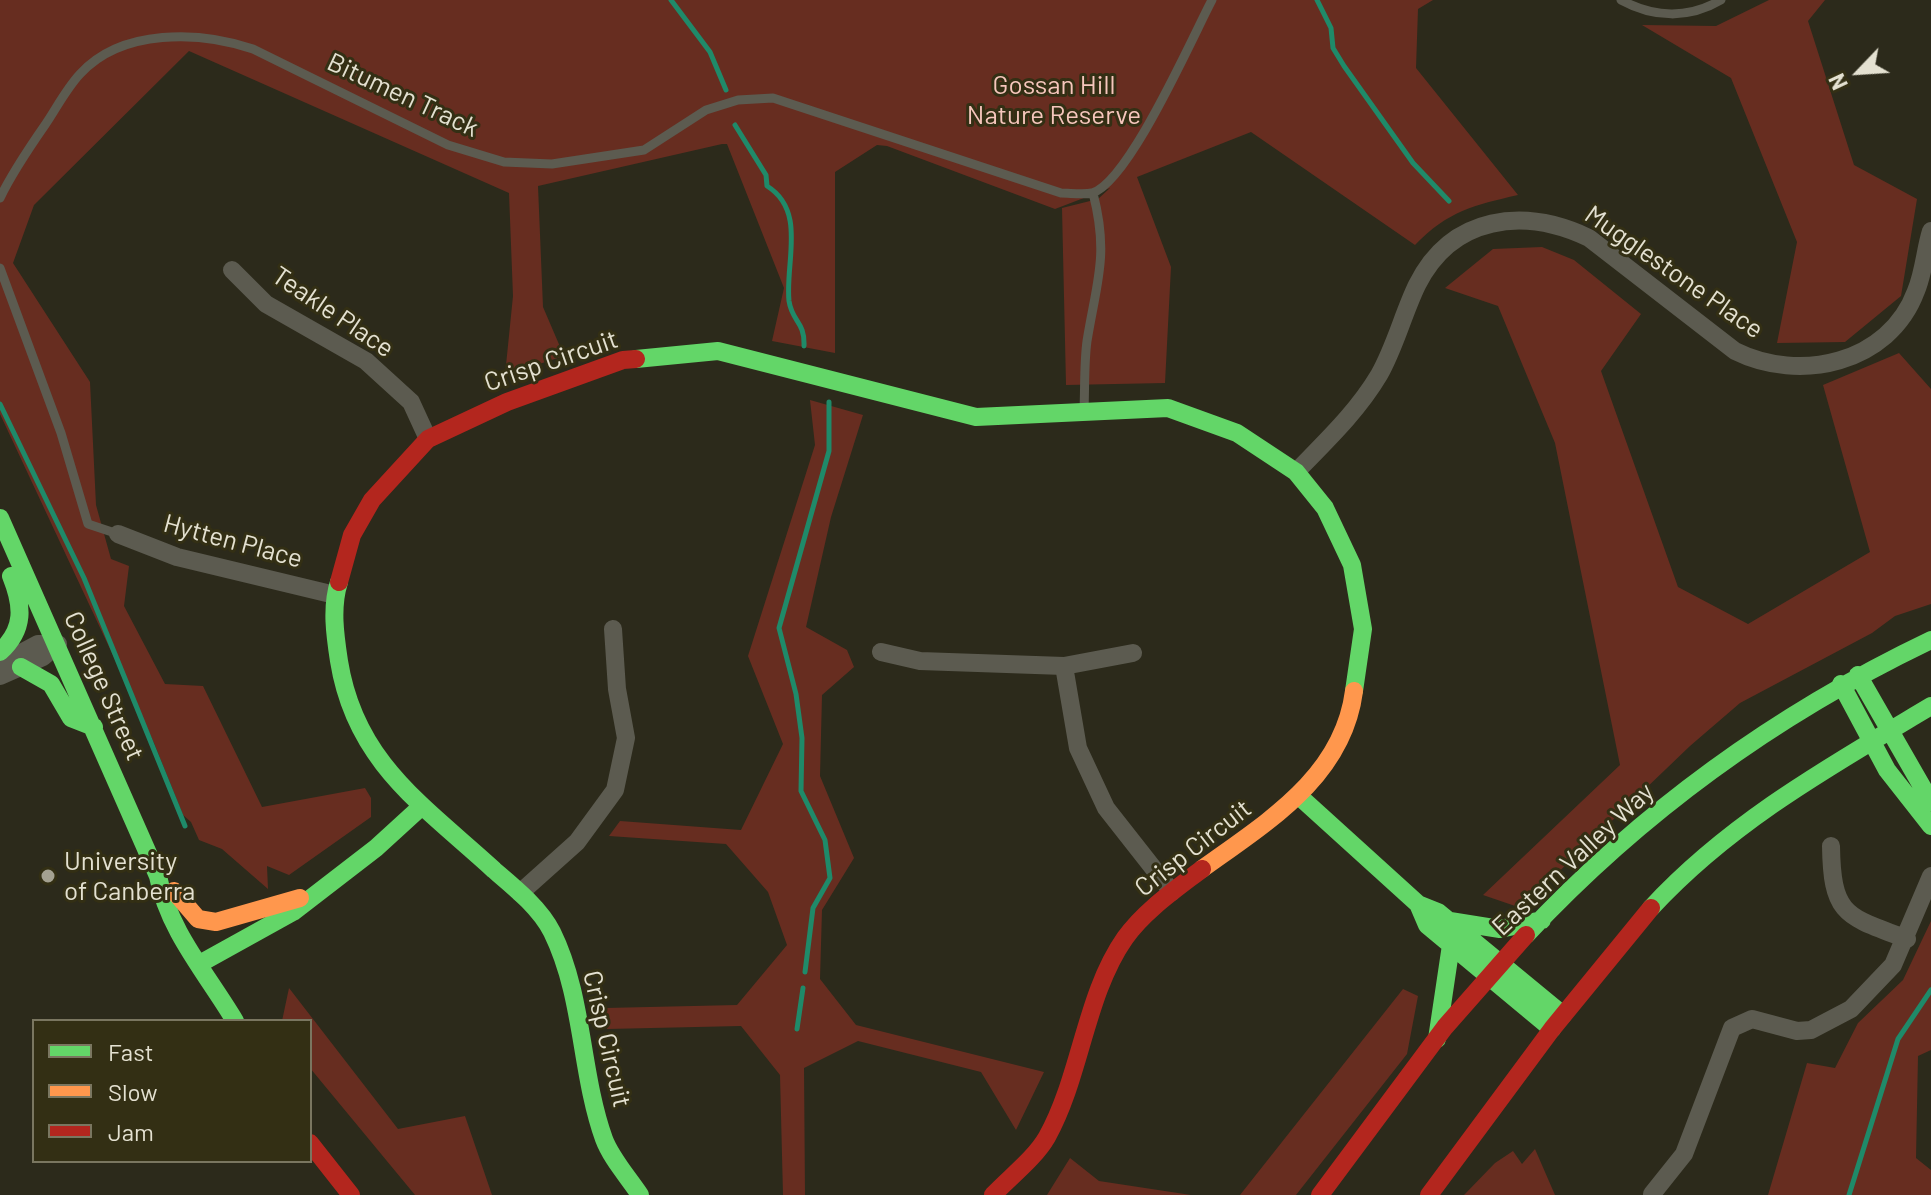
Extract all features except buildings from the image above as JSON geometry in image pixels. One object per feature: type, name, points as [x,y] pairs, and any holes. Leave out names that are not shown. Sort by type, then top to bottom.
[{"type":"street","name":"Mugglestone Place","points":[[1296,472],[1350,417],[1379,374],[1418,283],[1437,253],[1485,224],[1540,219],[1563,225],[1589,238],[1735,351],[1757,362],[1803,368],[1839,362],[1888,331],[1916,292],[1931,231]]},
{"type":"street","name":"Teakle Place","points":[[232,270],[266,304],[366,361],[411,402],[428,439]]},
{"type":"street","name":"Crisp Circuit","points":[[640,1195],[605,1142],[588,1084],[575,1001],[551,931],[520,893],[395,780],[359,731],[344,693],[335,636],[335,595],[352,535],[372,500],[428,439],[495,407],[623,360],[718,351],[976,417],[1168,408],[1237,433],[1296,472],[1325,508],[1352,565],[1363,629],[1351,716],[1318,773],[1300,797],[1172,892],[1125,938],[1096,999],[1078,1062],[1046,1139],[993,1195]]},
{"type":"street","name":"College Street","points":[[0,518],[158,876],[162,897],[187,949],[201,963],[234,1019]]},
{"type":"street","name":"Hytten Place","points":[[118,534],[177,557],[335,595]]},
{"type":"street","points":[[0,550],[23,613],[18,631],[0,652]]},
{"type":"street","points":[[520,893],[577,842],[615,790],[626,738],[617,689],[613,629]]},
{"type":"street","name":"Eastern Valley Way","points":[[1320,1195],[1494,970],[1542,920],[1679,795],[1751,740],[1841,684],[1931,640]]},
{"type":"street","points":[[0,661],[4,662],[38,644],[58,644]]},
{"type":"street","points":[[0,676],[43,657],[58,644]]},
{"type":"street","points":[[881,652],[920,661],[1064,666],[1133,653]]},
{"type":"street","points":[[1064,666],[1078,748],[1106,808],[1172,892]]},
{"type":"street","points":[[21,667],[51,684],[71,718],[94,727]]},
{"type":"street","points":[[1858,675],[1931,802]]},
{"type":"street","points":[[1841,684],[1887,770],[1931,826]]},
{"type":"street","points":[[1429,1195],[1558,1022],[1653,906],[1685,874],[1755,815],[1870,739],[1931,706]]},
{"type":"street","points":[[1300,797],[1418,904],[1448,920],[1500,929],[1542,920]]},
{"type":"street","points":[[201,963],[293,912],[376,848],[422,806]]},
{"type":"street","points":[[1831,846],[1833,880],[1845,912],[1857,920],[1907,939]]},
{"type":"street","name":"College Street","points":[[158,876],[174,891],[199,943],[201,963]]},
{"type":"street","points":[[1652,1194],[1684,1154],[1732,1028],[1752,1019],[1797,1031],[1825,1025],[1874,988],[1893,965],[1907,939],[1931,876]]},
{"type":"street","points":[[174,891],[198,919],[216,922],[310,897]]},
{"type":"street","points":[[1418,904],[1427,925],[1451,945],[1494,970]]},
{"type":"street","points":[[1448,920],[1494,970],[1558,1022]]},
{"type":"street","points":[[1437,1041],[1451,945]]},
{"type":"street","points":[[312,1146],[351,1195]]},
{"type":"lane","points":[[1083,413],[1087,344],[1103,254],[1102,226],[1093,193],[1118,173],[1145,130],[1212,0]]},
{"type":"lane","points":[[1621,0],[1639,10],[1691,15],[1721,0]]},
{"type":"lane","name":"Bitumen Track","points":[[0,198],[81,73],[109,53],[142,40],[188,36],[224,39],[253,49],[448,145],[504,162],[552,164],[644,150],[706,110],[738,100],[773,98],[1061,193],[1093,193]]},
{"type":"lane","points":[[0,268],[61,433],[88,524],[118,534]]},
{"type":"green space","name":"Gossan Hill Nature Reserve","points":[[0,0],[1433,0],[1418,9],[1416,68],[1518,195],[1462,211],[1439,224],[1415,245],[1251,132],[1137,177],[1171,267],[1165,383],[1066,385],[1062,208],[1098,199],[1110,188],[1055,209],[887,146],[877,145],[835,172],[835,353],[772,341],[784,288],[727,144],[722,144],[538,186],[543,307],[564,356],[505,375],[513,296],[509,193],[189,51],[34,205],[13,263],[90,382],[96,505],[111,559],[129,566],[124,606],[165,684],[203,686],[262,807],[365,788],[371,798],[371,817],[289,875],[267,866],[268,889],[222,849],[199,840],[191,822],[183,815],[154,743],[0,414]]},
{"type":"green space","points":[[1769,0],[1825,0],[1808,21],[1854,165],[1917,199],[1901,296],[1845,342],[1777,343],[1797,242],[1731,78],[1642,25],[1716,26]]},
{"type":"green space","points":[[1542,247],[1574,260],[1641,314],[1601,371],[1678,587],[1748,624],[1870,552],[1823,385],[1899,353],[1931,389],[1931,604],[1895,616],[1872,633],[1740,703],[1690,746],[1521,908],[1483,895],[1620,765],[1555,443],[1498,306],[1445,288],[1493,249]]},
{"type":"green space","points":[[810,400],[863,415],[831,517],[806,627],[847,650],[854,667],[822,695],[820,776],[854,858],[822,910],[820,979],[856,1025],[1044,1072],[1016,1130],[981,1072],[858,1041],[804,1068],[805,1195],[783,1195],[780,1075],[741,1026],[607,1029],[605,1008],[737,1005],[787,945],[768,892],[726,844],[609,836],[620,821],[741,830],[783,744],[748,656],[815,445]]},
{"type":"green space","points":[[1931,921],[1931,1050],[1918,1056],[1916,1158],[1931,1170],[1931,1195],[1768,1195],[1807,1063],[1835,1068],[1858,1023],[1903,980]]},
{"type":"green space","points":[[289,988],[398,1129],[465,1116],[492,1195],[415,1195],[312,1070],[312,1019],[282,1019]]},
{"type":"green space","points":[[1403,989],[1418,996],[1407,1054],[1296,1195],[1240,1195]]},
{"type":"green space","points":[[1535,1149],[1555,1195],[1464,1195],[1495,1163],[1513,1151],[1522,1164]]},
{"type":"green space","points":[[1070,1158],[1099,1181],[1191,1195],[1047,1195]]},
{"type":"waterway","points":[[671,0],[710,52],[726,90]]},
{"type":"waterway","points":[[1317,0],[1331,28],[1333,48],[1344,66],[1413,163],[1449,201]]},
{"type":"waterway","points":[[735,125],[766,175],[767,186],[787,209],[792,238],[789,301],[802,331],[804,346]]},
{"type":"waterway","points":[[805,972],[813,908],[830,878],[825,840],[801,791],[802,738],[796,694],[779,628],[829,451],[829,402]]},
{"type":"waterway","points":[[0,404],[84,578],[185,826]]},
{"type":"waterway","points":[[797,1029],[803,988]]},
{"type":"waterway","points":[[1849,1195],[1898,1039],[1931,990]]},
{"type":"traffic: fast","points":[[636,359],[718,351],[976,417],[1168,408],[1237,433],[1296,472],[1325,508],[1352,565],[1363,629],[1354,691]]},
{"type":"traffic: fast","points":[[0,518],[158,876],[170,915],[234,1019]]},
{"type":"traffic: fast","points":[[0,652],[18,626],[18,597],[11,576]]},
{"type":"traffic: fast","points":[[339,582],[334,611],[339,661],[347,696],[360,727],[396,779],[526,898],[547,923],[570,982],[590,1088],[604,1139],[640,1195]]},
{"type":"traffic: fast","points":[[1526,935],[1617,847],[1715,768],[1819,699],[1931,640]]},
{"type":"traffic: fast","points":[[21,667],[51,684],[71,718],[94,727]]},
{"type":"traffic: fast","points":[[1858,675],[1931,802]]},
{"type":"traffic: fast","points":[[1841,684],[1887,770],[1931,826]]},
{"type":"traffic: fast","points":[[1651,908],[1714,848],[1748,822],[1820,773],[1931,706]]},
{"type":"traffic: fast","points":[[1300,797],[1418,904],[1438,912],[1563,1015]]},
{"type":"traffic: fast","points":[[201,963],[293,912],[376,848],[422,806]]},
{"type":"traffic: fast","points":[[1418,904],[1427,925],[1552,1029]]},
{"type":"traffic: fast","points":[[1450,921],[1500,929],[1542,920]]},
{"type":"traffic: fast","points":[[1437,1039],[1451,945]]},
{"type":"traffic: slow","points":[[1202,869],[1276,815],[1318,773],[1335,748],[1347,721],[1354,691]]},
{"type":"traffic: slow","points":[[174,891],[198,919],[216,922],[300,898]]},
{"type":"traffic: jam","points":[[339,582],[352,535],[372,500],[428,439],[507,402],[623,360],[636,359]]},
{"type":"traffic: jam","points":[[993,1195],[1029,1160],[1047,1137],[1068,1088],[1101,985],[1125,938],[1151,910],[1202,869]]},
{"type":"traffic: jam","points":[[1429,1195],[1552,1029],[1651,908]]},
{"type":"traffic: jam","points":[[1320,1195],[1445,1027],[1526,935]]},
{"type":"traffic: jam","points":[[312,1146],[351,1195]]},
{"type":"place","name":"University of Canberra","points":[[48,876]]}]
